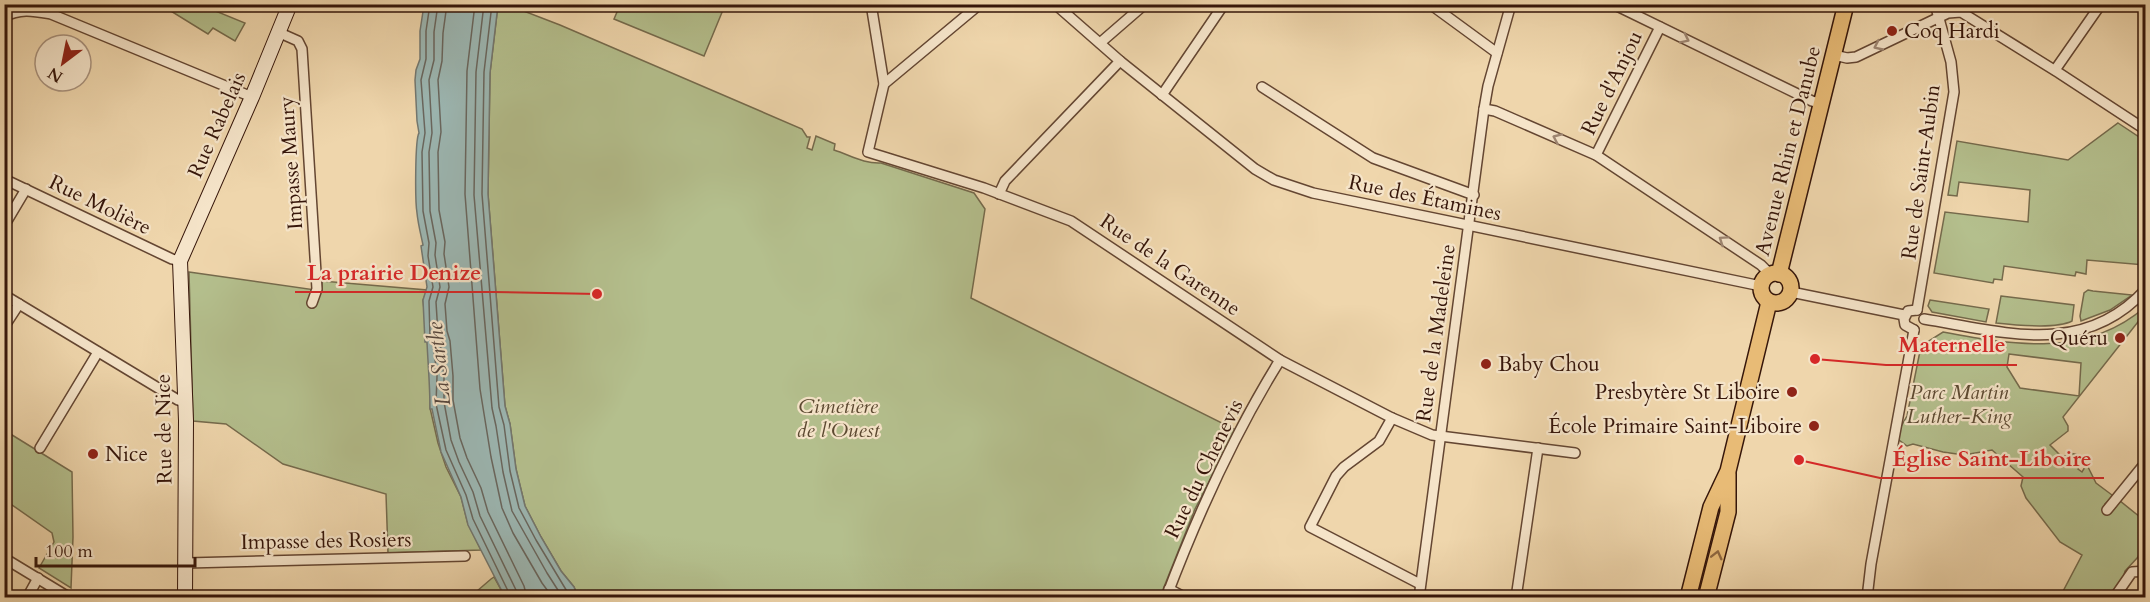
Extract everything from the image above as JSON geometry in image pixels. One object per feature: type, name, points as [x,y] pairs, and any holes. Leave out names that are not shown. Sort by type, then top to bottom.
[{"type":"main road","name":"Avenue Rhin et Danube","points":[[1770,278],[1821,104],[1846,4]]},
{"type":"main road","points":[[1770,278],[1788,279],[1795,293],[1784,301],[1774,304],[1763,296],[1770,278]]},
{"type":"main road","points":[[1706,597],[1728,512],[1728,478],[1769,302]]},
{"type":"main road","points":[[1688,597],[1711,507],[1728,478]]},
{"type":"street","points":[[274,4],[289,7]]},
{"type":"street","points":[[871,4],[884,84]]},
{"type":"street","points":[[884,84],[980,4]]},
{"type":"street","name":"Rue des Étamines","points":[[1055,4],[1120,61],[1235,154],[1274,180],[1312,194],[1469,226],[1770,278]]},
{"type":"street","points":[[1100,43],[1145,4]]},
{"type":"street","points":[[1162,94],[1224,4]]},
{"type":"street","points":[[1430,4],[1497,53]]},
{"type":"street","name":"Rue de la Madeleine","points":[[1419,597],[1484,109],[1511,4]]},
{"type":"street","points":[[1613,4],[1821,104]]},
{"type":"street","name":"Rue de Saint-Aubin","points":[[1917,310],[1954,92],[1950,62],[1935,4]]},
{"type":"street","points":[[2055,70],[2101,4]]},
{"type":"street","name":"Rue Rabelais","points":[[180,261],[280,33],[289,7]]},
{"type":"street","points":[[4,17],[11,13],[30,10],[51,14],[252,97]]},
{"type":"street","points":[[1834,55],[1847,58],[1856,57],[1948,13],[1961,12],[2055,70],[2145,130]]},
{"type":"street","name":"Rue d'Anjou","points":[[1596,155],[1660,27]]},
{"type":"street","name":"Impasse Maury","points":[[280,33],[298,41],[302,49],[317,289],[312,303]]},
{"type":"street","points":[[999,194],[1005,181],[1120,61]]},
{"type":"street","name":"Rue de la Garenne","points":[[884,84],[868,152],[999,194],[1071,221],[1280,360],[1392,418],[1439,437],[1575,453]]},
{"type":"street","points":[[1262,87],[1373,158],[1474,195]]},
{"type":"street","points":[[1484,109],[1495,111],[1596,155],[1761,265],[1770,278]]},
{"type":"street","name":"Rue Molière","points":[[4,179],[180,261]]},
{"type":"street","points":[[4,226],[26,189]]},
{"type":"street","name":"Rue de Nice","points":[[180,261],[185,402],[187,563],[185,597]]},
{"type":"street","points":[[1795,293],[1902,315],[1908,311],[1917,310],[1927,320],[2038,335],[2085,330],[2110,319],[2134,302],[2145,289]]},
{"type":"street","points":[[4,295],[176,399],[185,402]]},
{"type":"street","points":[[4,327],[19,304]]},
{"type":"street","points":[[1902,315],[1905,325],[1914,330]]},
{"type":"street","points":[[1914,330],[1927,320]]},
{"type":"street","points":[[1867,597],[1914,330]]},
{"type":"street","points":[[40,448],[98,352]]},
{"type":"street","name":"Rue du Chenevis","points":[[1167,593],[1200,512],[1280,360]]},
{"type":"street","points":[[1392,418],[1379,441],[1344,467],[1336,476],[1310,527],[1420,584]]},
{"type":"street","points":[[1516,597],[1538,448]]},
{"type":"street","points":[[2107,510],[2145,462]]},
{"type":"street","name":"Impasse des Rosiers","points":[[187,563],[465,556]]},
{"type":"street","points":[[4,558],[70,597]]},
{"type":"street","points":[[2114,597],[2132,572],[2145,572]]},
{"type":"street","points":[[27,597],[38,578]]},
{"type":"street","points":[[1167,593],[1186,597]]},
{"type":"green space","points":[[620,4],[725,5],[704,56],[614,19]]},
{"type":"green space","points":[[161,5],[201,5],[245,23],[235,41],[213,28],[208,34]]},
{"type":"green space","name":"Cimetière de l'Ouest","points":[[498,5],[508,5],[560,25],[802,129],[807,137],[810,137],[807,148],[812,150],[816,136],[835,144],[834,150],[857,159],[881,163],[974,193],[985,209],[971,298],[1236,430],[1195,509],[1160,597],[578,597],[525,506],[505,406],[488,194],[490,73]]},
{"type":"green space","points":[[2118,123],[2145,141],[2145,265],[2087,260],[2086,274],[2076,272],[2075,276],[2004,266],[2002,280],[1994,279],[1993,283],[1934,273],[1945,212],[2028,222],[2030,190],[1959,182],[1957,196],[1948,195],[1957,141],[2068,160]]},
{"type":"green space","points":[[189,272],[322,291],[322,281],[427,290],[423,300],[431,376],[430,408],[446,467],[461,497],[468,524],[481,550],[388,553],[386,494],[283,464],[226,424],[193,421]]},
{"type":"green space","points":[[2088,290],[2132,295],[2110,310],[2081,321],[2084,293]]},
{"type":"green space","points":[[2001,296],[2074,305],[2072,321],[2046,326],[1996,323]]},
{"type":"green space","points":[[1930,300],[1989,309],[1986,322],[1932,312],[1928,306]]},
{"type":"green space","name":"Parc Martin Luther-King","points":[[2145,307],[2145,313],[2063,417],[2068,431],[2050,445],[2061,456],[2068,456],[2070,453],[2084,456],[2078,469],[2082,472],[2085,467],[2088,467],[2096,483],[2112,495],[2112,498],[2105,504],[2107,509],[2120,501],[2145,521],[2145,539],[2138,557],[2125,571],[2112,597],[2060,597],[2082,555],[2060,542],[2026,498],[2021,486],[2023,477],[1992,450],[1964,455],[1913,444],[1907,446],[1899,440],[1899,430],[1907,416],[1921,346],[1943,332],[1996,341],[2048,344],[2074,341],[2099,334],[2123,323]],"holes":[[[2009,354],[2081,363],[2079,396],[2020,388],[2007,367]]]},
{"type":"green space","points":[[4,430],[72,472],[71,588],[39,568],[54,542],[52,533],[5,500]]},
{"type":"green space","points":[[494,577],[505,597],[469,598],[491,579]]},
{"type":"water","name":"La Sarthe","points":[[424,5],[498,5],[490,73],[488,194],[505,406],[525,506],[578,597],[505,597],[468,525],[461,497],[441,452],[432,409],[430,409],[423,300],[427,287],[416,196],[416,158],[419,133],[415,80],[420,59],[420,31]]},
{"type":"place","name":"Coq Hardi","points":[[1892,31]]},
{"type":"place","name":"La prairie Denize","points":[[597,294]]},
{"type":"place","name":"Quéru","points":[[2120,338]]},
{"type":"place","name":"Maternelle","points":[[1815,359]]},
{"type":"place","name":"Baby Chou","points":[[1486,364]]},
{"type":"place","name":"Presbytère St Liboire","points":[[1792,392]]},
{"type":"place","name":"École Primaire Saint-Liboire","points":[[1814,426]]},
{"type":"place","name":"Nice","points":[[93,454]]},
{"type":"place","name":"Église Saint-Liboire","points":[[1799,460]]}]
